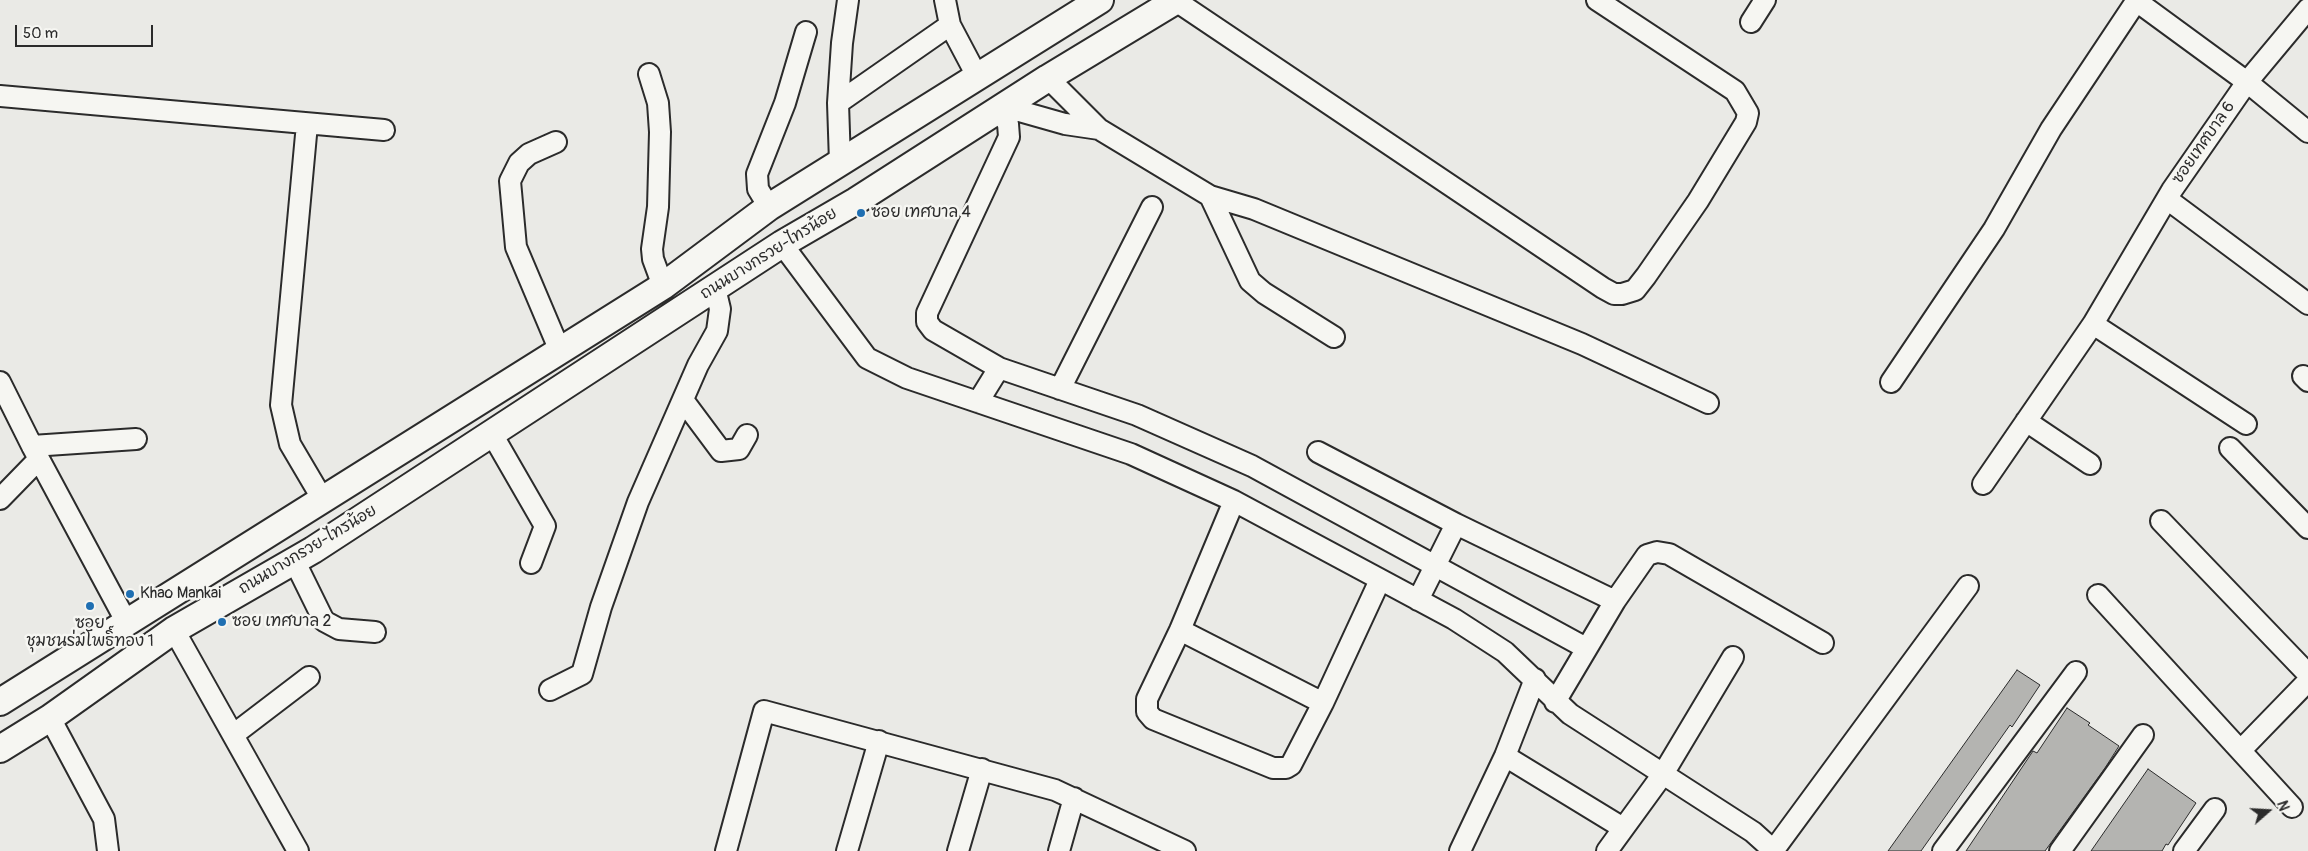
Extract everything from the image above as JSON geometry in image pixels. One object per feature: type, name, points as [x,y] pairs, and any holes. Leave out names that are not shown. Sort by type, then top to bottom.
[{"type":"main road","name":"ถนนบางกรวย-ไทรน้อย","points":[[0,702],[663,286],[769,208],[1100,0]]},
{"type":"main road","name":"ถนนบางกรวย-ไทรน้อย","points":[[0,749],[50,718],[174,630],[294,560],[492,434],[782,244],[856,201],[1048,78],[1177,1]]},
{"type":"main road","name":"ถนนบางกรวย-ไทรน้อย","points":[[372,470],[391,499]]},
{"type":"street","points":[[840,162],[838,103],[842,43],[848,0]]},
{"type":"street","points":[[944,0],[950,25],[978,78]]},
{"type":"street","points":[[1177,1],[1603,288],[1614,294],[1622,294],[1635,290],[1698,202],[1746,122],[1748,113],[1735,91],[1597,0]]},
{"type":"street","points":[[1751,22],[1765,0]]},
{"type":"street","points":[[1891,382],[1994,229],[2051,129],[2136,0],[2247,82],[2308,132]]},
{"type":"street","name":"ซอยเทศบาล 6","points":[[2308,9],[2247,82],[2167,199],[2308,304]]},
{"type":"street","points":[[838,103],[950,25]]},
{"type":"street","points":[[769,208],[758,189],[757,174],[785,103],[806,32]]},
{"type":"street","points":[[650,74],[658,103],[660,132],[658,207],[652,249],[653,259],[663,286]]},
{"type":"street","points":[[1048,78],[1099,129],[1210,196],[1254,210],[1582,344],[1708,402]]},
{"type":"street","points":[[0,96],[384,130]]},
{"type":"street","points":[[1003,108],[1065,124],[1099,129]]},
{"type":"street","points":[[1003,108],[1008,124],[1009,137],[927,313],[927,322],[933,330],[999,368],[1137,415],[1252,466],[1435,568],[1586,648]]},
{"type":"street","points":[[307,124],[281,405],[290,444],[324,500]]},
{"type":"street","points":[[556,142],[529,154],[519,164],[510,181],[516,247],[560,351]]},
{"type":"street","points":[[1210,196],[1250,281],[1264,293],[1334,337]]},
{"type":"street","points":[[1983,484],[2094,324],[2167,199]]},
{"type":"street","points":[[1060,389],[1152,207]]},
{"type":"street","points":[[782,244],[867,358],[907,378],[1131,454],[1234,501],[1454,619],[1505,652],[1535,679],[1555,702],[1570,714],[1753,832],[1774,851],[1968,586]]},
{"type":"street","points":[[550,690],[582,674],[601,607],[638,502],[698,366],[717,331],[720,309],[715,288]]},
{"type":"street","points":[[2094,324],[2246,424]]},
{"type":"street","points":[[978,402],[999,368]]},
{"type":"street","points":[[0,382],[35,453],[127,624]]},
{"type":"street","points":[[683,400],[721,451],[738,449],[747,435]]},
{"type":"street","points":[[2026,421],[2090,464]]},
{"type":"street","points":[[492,434],[545,526],[530,562]]},
{"type":"street","points":[[0,499],[35,453],[136,439]]},
{"type":"street","points":[[2230,448],[2304,517]]},
{"type":"street","points":[[1318,452],[1456,524],[1616,601]]},
{"type":"street","points":[[1234,501],[1180,630],[1146,699],[1147,712],[1153,719],[1280,769],[1291,765],[1323,703],[1380,580]]},
{"type":"street","points":[[2161,521],[2308,674]]},
{"type":"street","points":[[1418,600],[1456,524]]},
{"type":"street","points":[[1555,702],[1616,601],[1648,555],[1657,552],[1668,554],[1823,643]]},
{"type":"street","points":[[294,560],[324,621],[340,629],[375,632]]},
{"type":"street","points":[[2098,595],[2292,807]]},
{"type":"street","points":[[174,630],[298,851]]},
{"type":"street","points":[[1180,630],[1323,703]]},
{"type":"street","points":[[1607,851],[1663,774],[1733,657]]},
{"type":"street","points":[[1943,851],[2076,672]]},
{"type":"street","points":[[233,735],[309,677]]},
{"type":"street","points":[[1460,851],[1505,756],[1535,679]]},
{"type":"street","points":[[2241,750],[2308,681]]},
{"type":"street","points":[[726,851],[764,711],[1056,790],[1179,850]]},
{"type":"street","points":[[50,718],[104,819],[108,851]]},
{"type":"street","points":[[2060,851],[2143,735]]},
{"type":"street","points":[[847,851],[879,741]]},
{"type":"street","points":[[1505,756],[1623,828]]},
{"type":"street","points":[[958,851],[982,769]]},
{"type":"street","points":[[1059,851],[1074,798]]},
{"type":"street","points":[[2184,851],[2215,808]]},
{"type":"building","points":[[2017,670],[2040,685],[2012,727],[2010,725],[1921,851],[1888,851]]},
{"type":"building","points":[[2067,708],[2119,746],[2105,768],[2045,851],[1966,851],[2033,751],[2037,753]]},
{"type":"building","points":[[2148,769],[2196,803],[2168,845],[2166,844],[2162,851],[2091,851]]},
{"type":"place","name":"ซอย เทศบาล 4","points":[[861,213]]},
{"type":"place","name":"Khao Mankai","points":[[130,594]]},
{"type":"place","name":"ซอย ชุมชนร่มโพธิ์ทอง 1","points":[[90,606]]},
{"type":"place","name":"ซอย เทศบาล 2","points":[[222,622]]}]
